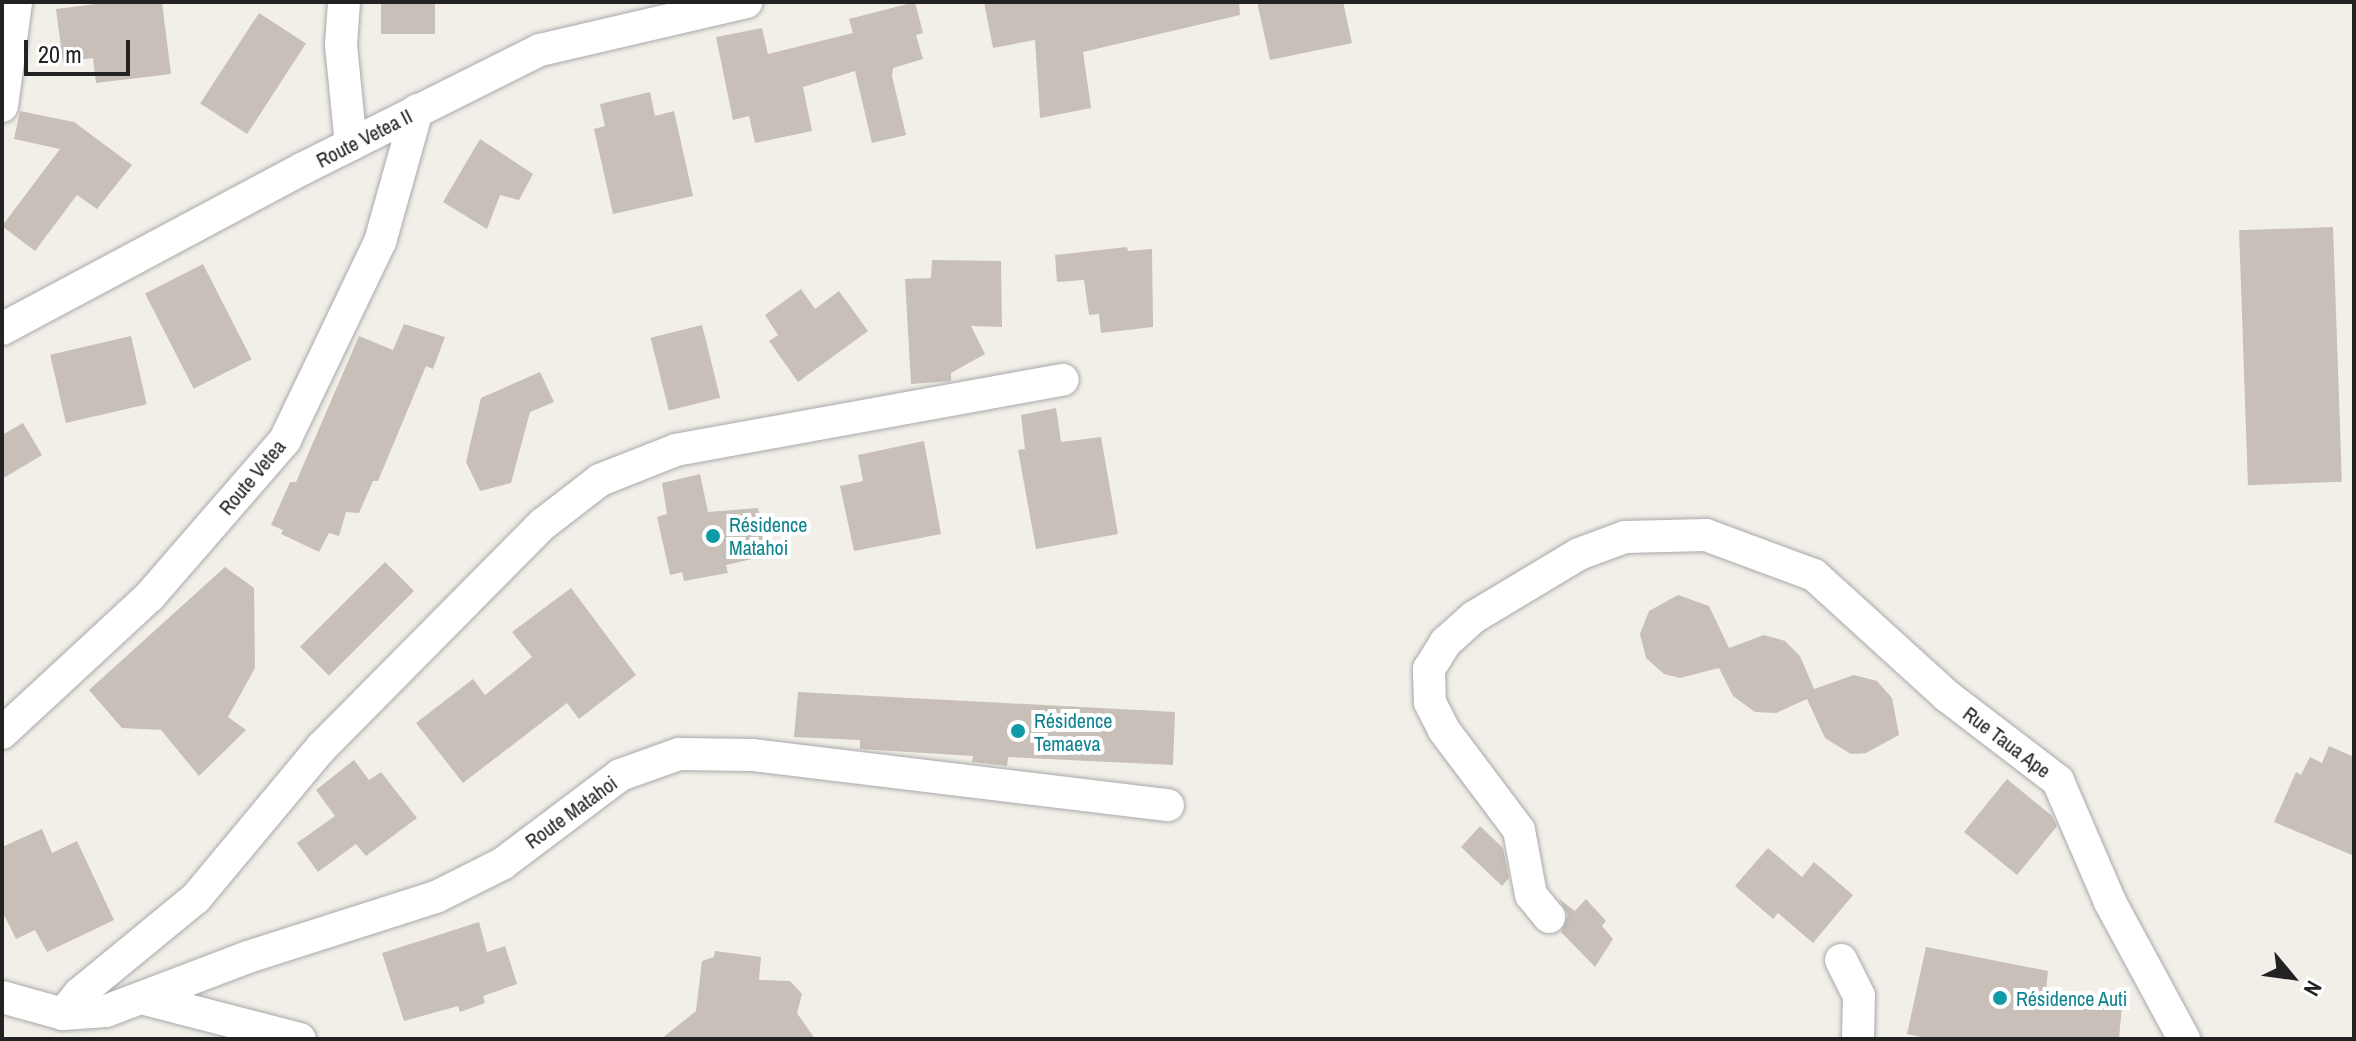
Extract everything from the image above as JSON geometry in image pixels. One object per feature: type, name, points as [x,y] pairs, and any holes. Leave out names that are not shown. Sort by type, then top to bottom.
[{"type":"street","points":[[2,106],[16,2]]},
{"type":"street","points":[[344,2],[341,45],[351,145]]},
{"type":"street","name":"Route Vetea II","points":[[2,329],[417,110],[540,50],[747,2]]},
{"type":"street","name":"Route Vetea","points":[[2,733],[150,596],[285,440],[380,242],[417,110]]},
{"type":"street","points":[[63,1014],[79,994],[196,898],[341,727],[543,524],[600,480],[676,450],[1063,380]]},
{"type":"street","name":"Rue Taua Ape","points":[[1549,917],[1531,895],[1519,830],[1444,730],[1430,702],[1429,669],[1445,643],[1474,617],[1579,554],[1625,537],[1706,535],[1814,575],[1947,696],[2058,781],[2110,902],[2184,1039]]},
{"type":"street","name":"Route Matahoi","points":[[2,997],[63,1014],[106,1011],[473,881],[620,775],[679,754],[753,755],[1168,805]]},
{"type":"street","points":[[1841,960],[1859,996],[1858,1039]]},
{"type":"street","points":[[141,998],[300,1039]]},
{"type":"building","points":[[111,2],[162,2],[171,74],[96,83],[93,58],[63,62],[56,9]]},
{"type":"building","points":[[381,2],[435,2],[435,34],[381,34]]},
{"type":"building","points":[[915,2],[923,33],[916,35],[923,59],[893,68],[892,76],[906,135],[872,143],[855,71],[803,87],[812,131],[755,143],[749,116],[733,120],[716,37],[762,28],[768,54],[853,33],[849,19]]},
{"type":"building","points":[[984,2],[1239,2],[1240,15],[1083,52],[1091,108],[1040,118],[1035,40],[993,48]]},
{"type":"building","points":[[1257,2],[1343,2],[1352,43],[1270,60]]},
{"type":"building","points":[[259,13],[306,43],[247,134],[200,104]]},
{"type":"building","points":[[650,92],[655,116],[674,111],[693,196],[613,214],[594,129],[605,126],[600,104]]},
{"type":"building","points":[[20,111],[74,122],[132,165],[97,209],[77,195],[35,251],[2,226],[60,149],[14,139]]},
{"type":"building","points":[[480,139],[533,174],[519,200],[500,195],[487,229],[443,202]]},
{"type":"building","points":[[2333,227],[2342,482],[2248,485],[2239,230]]},
{"type":"building","points":[[1127,247],[1128,251],[1152,249],[1153,327],[1101,333],[1099,314],[1089,315],[1084,280],[1057,282],[1055,255]]},
{"type":"building","points":[[932,260],[1001,261],[1002,327],[971,326],[985,354],[951,373],[951,381],[911,384],[905,279],[931,278]]},
{"type":"building","points":[[203,264],[252,359],[194,389],[145,294]]},
{"type":"building","points":[[801,289],[815,309],[839,291],[868,331],[798,382],[769,341],[778,335],[765,315]]},
{"type":"building","points":[[404,324],[445,337],[433,369],[426,366],[378,481],[373,481],[359,513],[346,512],[339,536],[329,533],[319,552],[281,534],[283,530],[271,525],[290,482],[296,482],[359,336],[393,350]]},
{"type":"building","points":[[702,325],[720,398],[669,411],[651,338]]},
{"type":"building","points":[[131,336],[147,404],[66,423],[50,355]]},
{"type":"building","points":[[540,372],[554,402],[530,412],[511,483],[480,491],[466,462],[481,398]]},
{"type":"building","points":[[1056,408],[1061,442],[1101,437],[1118,534],[1036,549],[1018,450],[1025,449],[1021,415]]},
{"type":"building","points":[[23,423],[42,455],[2,479],[2,435]]},
{"type":"building","points":[[924,441],[941,534],[854,551],[840,486],[863,481],[858,455]]},
{"type":"building","name":"Résidence Matahoi","points":[[700,474],[708,512],[758,508],[769,555],[726,565],[728,573],[684,581],[682,572],[670,575],[657,517],[667,514],[662,483]]},
{"type":"building","points":[[385,562],[414,591],[329,676],[300,647]]},
{"type":"building","points":[[225,567],[254,588],[255,668],[228,717],[246,730],[199,776],[161,730],[122,728],[89,690]]},
{"type":"building","points":[[571,588],[636,675],[579,719],[567,703],[463,783],[416,723],[473,679],[485,695],[532,657],[512,632]]},
{"type":"building","points":[[1678,595],[1709,606],[1729,648],[1764,635],[1785,641],[1800,656],[1814,689],[1854,675],[1877,681],[1892,698],[1899,735],[1866,753],[1851,754],[1825,738],[1807,699],[1776,713],[1755,712],[1733,696],[1719,668],[1680,678],[1664,674],[1646,658],[1640,634],[1649,611]]},
{"type":"building","name":"Résidence Temaeva","points":[[798,692],[1175,712],[1173,765],[1008,757],[1007,766],[972,762],[973,756],[860,749],[860,740],[794,737]]},
{"type":"building","points":[[2329,746],[2354,757],[2354,856],[2274,822],[2296,772],[2301,775],[2310,757],[2322,763]]},
{"type":"building","points":[[354,760],[369,780],[381,772],[417,818],[366,856],[356,844],[318,872],[297,843],[335,816],[316,790]]},
{"type":"building","points":[[2007,779],[2052,816],[2057,826],[2017,875],[1964,832]]},
{"type":"building","points":[[1480,826],[1503,848],[1509,878],[1502,886],[1461,847]]},
{"type":"building","points":[[42,829],[52,853],[77,841],[114,920],[47,952],[35,930],[16,939],[2,911],[2,847]]},
{"type":"building","points":[[1768,848],[1802,877],[1814,862],[1853,895],[1813,943],[1778,913],[1773,919],[1735,886]]},
{"type":"building","points":[[1559,899],[1575,911],[1586,899],[1606,921],[1602,926],[1613,939],[1595,967],[1561,932],[1568,915]]},
{"type":"building","points":[[479,922],[487,952],[505,946],[517,984],[483,996],[485,1003],[460,1012],[458,1006],[404,1021],[382,953]]},
{"type":"building","name":"Résidence Auti","points":[[1926,947],[2048,971],[2046,991],[2122,1005],[2119,1039],[1931,1039],[1907,1034]]},
{"type":"building","points":[[715,951],[761,957],[759,980],[790,981],[802,994],[797,1013],[815,1039],[661,1039],[696,1011],[702,961],[714,957]]},
{"type":"place","name":"Résidence Matahoi","points":[[713,536]]},
{"type":"place","name":"Résidence Temaeva","points":[[1018,731]]},
{"type":"place","name":"Résidence Auti","points":[[2000,998]]}]
